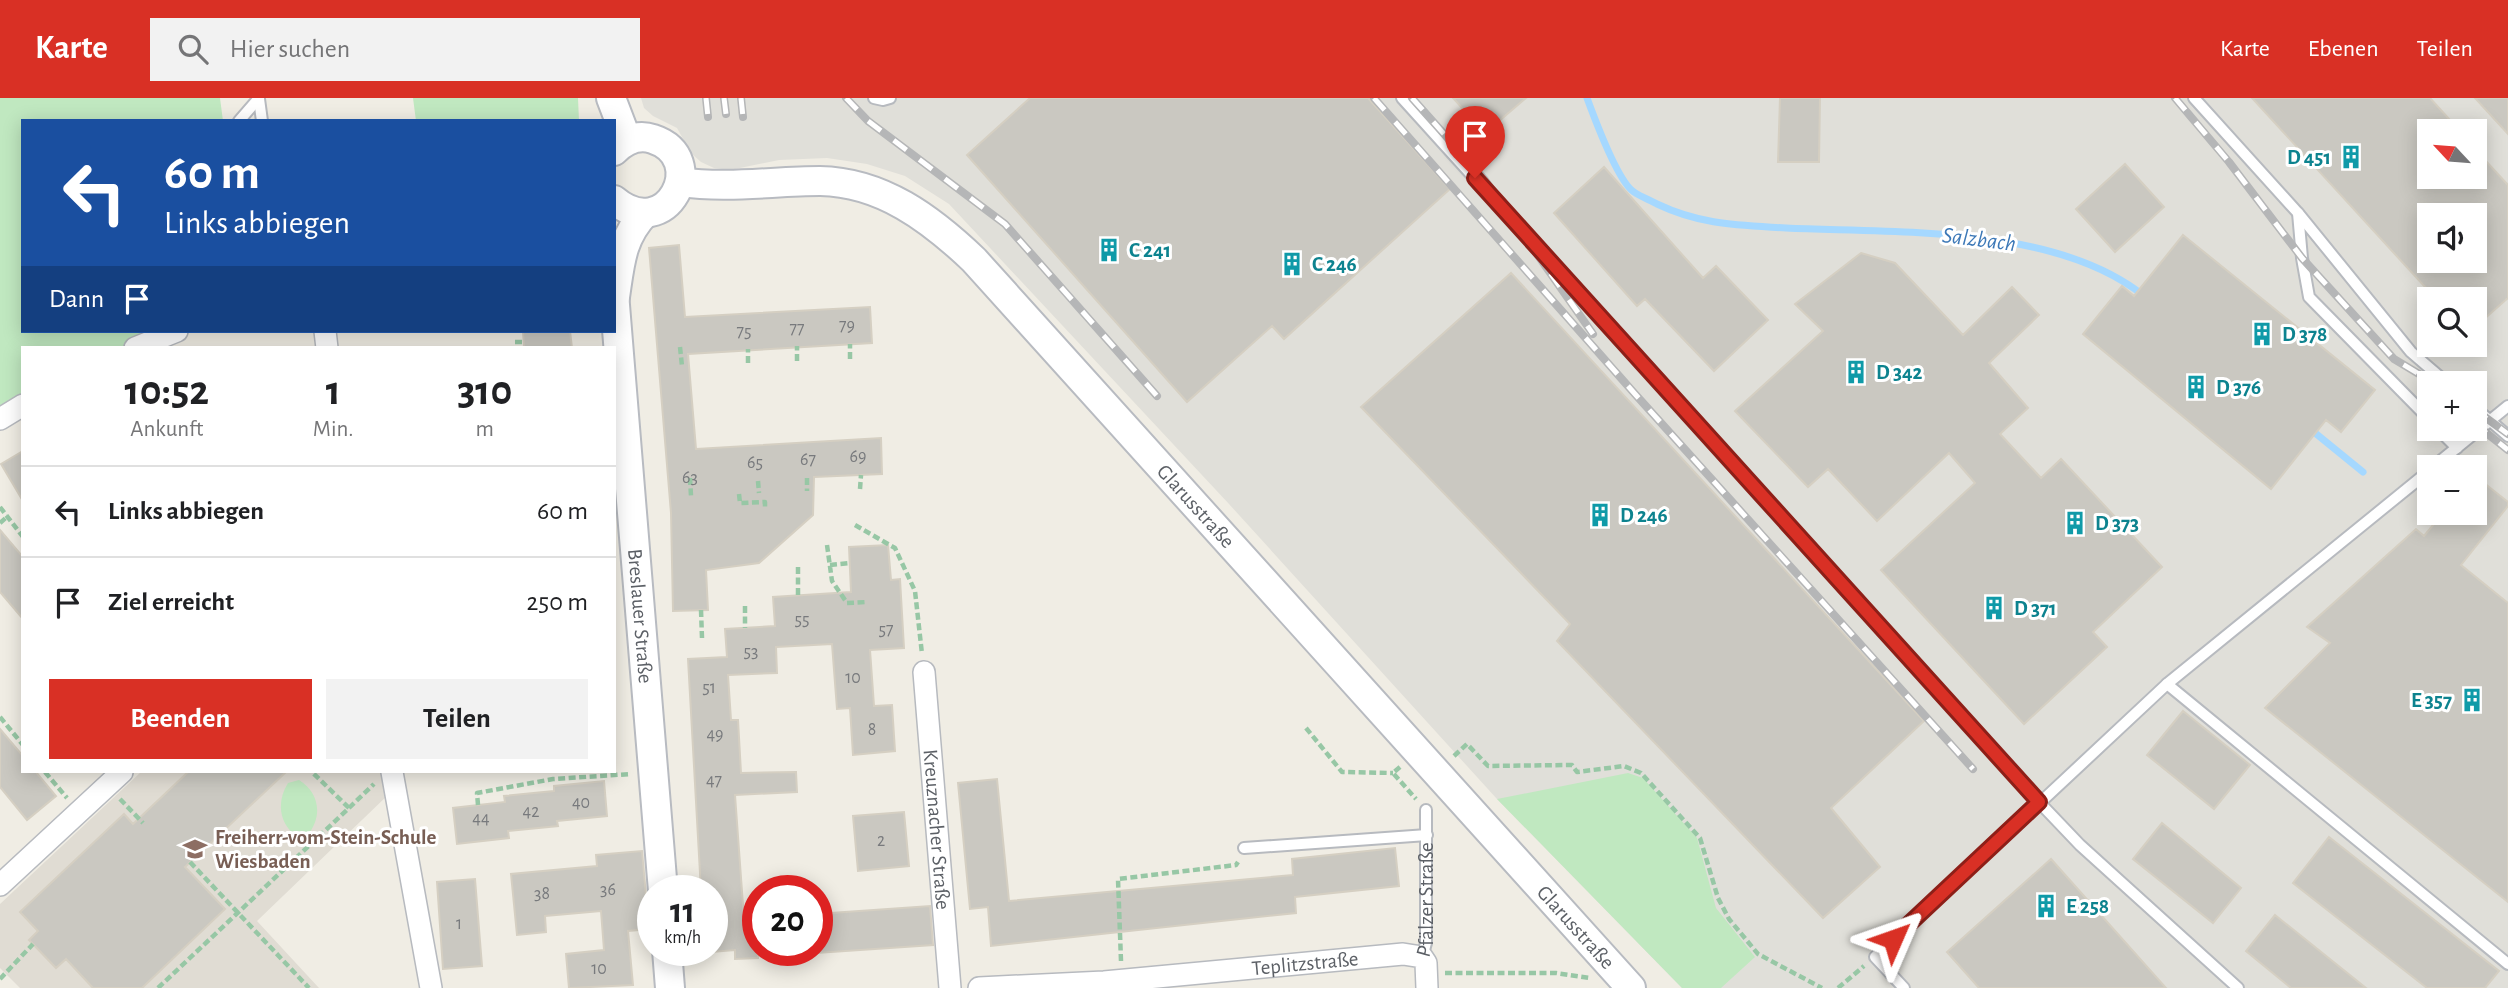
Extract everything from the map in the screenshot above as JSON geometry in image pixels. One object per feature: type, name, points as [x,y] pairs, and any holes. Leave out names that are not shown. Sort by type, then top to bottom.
[{"type":"street","points":[[611,98],[615,119]]},
{"type":"street","points":[[616,122],[621,145],[644,136],[662,142],[679,163],[678,190],[668,203],[630,226]]},
{"type":"street","name":"Glarusstraße","points":[[680,181],[726,187],[823,181],[864,188],[896,200],[924,216],[947,234],[983,270],[1631,988]]},
{"type":"street","points":[[616,201],[634,212],[630,226]]},
{"type":"street","name":"Breslauer Straße","points":[[616,288],[630,226]]},
{"type":"street","name":"Breslauer Straße","points":[[616,308],[662,875]]},
{"type":"street","points":[[140,346],[172,333]]},
{"type":"street","points":[[0,419],[21,406]]},
{"type":"street","name":"Kreuznacher Straße","points":[[924,672],[950,988]]},
{"type":"street","points":[[382,774],[431,988]]},
{"type":"street","points":[[0,885],[115,779]]},
{"type":"street","name":"Teplitzstraße","points":[[979,988],[1110,984],[1403,954],[1425,973]]},
{"type":"street","points":[[668,966],[670,988]]},
{"type":"lane","points":[[241,119],[259,98]]},
{"type":"lane","points":[[259,98],[262,119]]},
{"type":"lane","points":[[874,98],[890,98]]},
{"type":"lane","points":[[1402,98],[2039,802],[2080,845],[2238,988]]},
{"type":"lane","points":[[2194,98],[2298,213],[2411,352],[2433,371]]},
{"type":"lane","points":[[2298,213],[2309,297],[2417,407]]},
{"type":"lane","points":[[2448,455],[2508,406]]},
{"type":"lane","points":[[2487,418],[2508,436]]},
{"type":"lane","points":[[2450,441],[2457,448]]},
{"type":"lane","points":[[1904,988],[1875,957],[2167,684],[2417,480]]},
{"type":"lane","points":[[2167,684],[2508,964]]},
{"type":"lane","name":"Pfälzer Straße","points":[[1425,973],[1426,810]]},
{"type":"lane","points":[[1244,848],[1427,835]]},
{"type":"path","points":[[515,342],[524,342]]},
{"type":"path","points":[[850,344],[850,359]]},
{"type":"path","points":[[797,346],[797,361]]},
{"type":"path","points":[[680,347],[682,366]]},
{"type":"path","points":[[748,349],[748,363]]},
{"type":"path","points":[[860,489],[861,475]]},
{"type":"path","points":[[690,478],[691,496]]},
{"type":"path","points":[[807,478],[807,491]]},
{"type":"path","points":[[758,481],[759,494]]},
{"type":"path","points":[[739,494],[740,503],[765,502],[765,510]]},
{"type":"path","points":[[0,507],[21,534]]},
{"type":"path","points":[[0,523],[8,516]]},
{"type":"path","points":[[855,525],[895,548],[915,591],[924,672]]},
{"type":"path","points":[[827,545],[832,581],[847,603],[867,602]]},
{"type":"path","points":[[830,565],[850,563]]},
{"type":"path","points":[[798,567],[798,595]]},
{"type":"path","points":[[745,606],[745,628]]},
{"type":"path","points":[[701,610],[702,638]]},
{"type":"path","points":[[0,717],[21,743]]},
{"type":"path","points":[[1306,728],[1342,772],[1393,773]]},
{"type":"path","points":[[1457,754],[1467,744],[1488,766],[1572,765],[1577,772],[1624,766],[1641,773],[1700,838],[1718,898],[1729,919],[1758,954],[1822,988]]},
{"type":"path","points":[[478,805],[477,793],[529,784],[653,772]]},
{"type":"path","points":[[46,773],[79,812]]},
{"type":"path","points":[[313,773],[349,808]]},
{"type":"path","points":[[158,988],[377,782],[382,774]]},
{"type":"path","points":[[115,779],[143,823]]},
{"type":"path","points":[[529,784],[530,793]]},
{"type":"path","points":[[1110,984],[1118,879],[1236,865],[1244,848]]},
{"type":"path","points":[[190,862],[309,988]]},
{"type":"path","points":[[0,979],[33,944]]},
{"type":"path","points":[[1838,988],[1875,957]]},
{"type":"path","points":[[1425,973],[1556,972],[1594,979]]},
{"type":"shaded area","points":[[641,98],[2508,98],[2508,988],[1682,988],[1497,799],[1229,504],[949,204],[905,176],[867,164],[827,158],[779,160],[730,170],[714,168],[691,153],[677,128],[653,116],[644,108]]},
{"type":"shaded area","name":"Freiherr-vom-Stein-Schule Wiesbaden","points":[[140,773],[386,773],[389,794],[257,921],[319,988],[20,988],[0,968],[0,904]]},
{"type":"green space","points":[[0,98],[220,98],[223,119],[21,119],[21,333],[149,333],[123,346],[21,346],[21,400],[0,411]]},
{"type":"green space","points":[[413,98],[578,98],[579,119],[416,119]]},
{"type":"green space","points":[[1628,773],[1643,778],[1697,838],[1716,908],[1755,957],[1721,988],[1682,988],[1497,799]]},
{"type":"green space","points":[[299,780],[315,798],[317,813],[307,836],[298,837],[283,820],[281,805],[288,783]]},
{"type":"building","points":[[1030,98],[1368,98],[1450,189],[1284,339],[1272,326],[1187,402],[967,155]]},
{"type":"building","points":[[1453,98],[1526,98],[1485,133]]},
{"type":"building","points":[[1780,98],[1820,98],[1819,162],[1778,162]]},
{"type":"building","name":"D 451","points":[[2252,98],[2430,98],[2449,119],[2417,119],[2417,189],[2487,189],[2487,162],[2508,185],[2508,298],[2487,317],[2487,287],[2425,287]]},
{"type":"building","points":[[2475,98],[2508,98],[2508,134]]},
{"type":"building","points":[[2125,164],[2164,207],[2115,252],[2076,209]]},
{"type":"building","points":[[1604,167],[1703,278],[1716,266],[1768,320],[1714,371],[1645,299],[1637,306],[1554,213]]},
{"type":"building","points":[[2183,235],[2375,390],[2341,432],[2326,420],[2271,489],[2083,334],[2122,286],[2134,296]]},
{"type":"building","points":[[679,245],[685,317],[870,307],[872,343],[688,354],[696,449],[881,438],[882,474],[814,477],[813,515],[759,563],[706,570],[708,610],[673,611],[671,513],[649,248]]},
{"type":"building","points":[[1861,253],[1895,263],[1963,335],[2012,287],[2039,315],[1989,363],[2028,408],[2000,434],[2041,478],[2061,459],[2162,567],[2093,632],[2107,647],[2024,724],[1881,570],[1975,483],[1949,453],[1877,521],[1828,469],[1808,487],[1735,411],[1823,331],[1795,304]]},
{"type":"building","name":"D 246","points":[[1511,273],[1924,721],[1831,808],[1880,867],[1823,918],[1557,641],[1570,624],[1361,407]]},
{"type":"building","points":[[523,333],[570,333],[572,346],[524,346]]},
{"type":"building","points":[[21,452],[21,498],[1,464]]},
{"type":"building","points":[[2487,485],[2508,502],[2508,506],[2461,565],[2508,603],[2508,902],[2265,708],[2330,643],[2307,627],[2416,529],[2424,536],[2433,525],[2487,525]]},
{"type":"building","points":[[0,530],[21,555],[21,617],[0,592]]},
{"type":"building","points":[[888,545],[891,580],[900,579],[904,648],[870,650],[874,706],[892,705],[895,751],[853,755],[850,708],[837,709],[832,644],[776,647],[777,673],[728,675],[731,720],[738,720],[741,773],[796,772],[797,792],[735,795],[742,891],[742,959],[735,959],[735,950],[728,951],[728,875],[700,875],[688,659],[727,657],[725,629],[775,626],[773,597],[851,592],[849,547]]},
{"type":"building","points":[[2183,711],[2250,765],[2214,809],[2147,755]]},
{"type":"building","points":[[0,729],[21,754],[21,773],[37,773],[56,796],[27,820],[0,787]]},
{"type":"building","points":[[187,773],[285,773],[185,867],[225,909],[142,988],[93,988],[66,959],[56,968],[29,940],[38,931],[20,912],[124,814],[133,824]]},
{"type":"building","points":[[997,779],[1009,901],[1293,875],[1292,859],[1395,848],[1399,886],[1295,897],[1296,913],[991,946],[988,907],[970,909],[958,783]]},
{"type":"building","points":[[604,781],[607,816],[557,821],[558,826],[508,831],[509,838],[457,844],[453,808],[505,802],[504,796],[554,791],[554,786]]},
{"type":"building","points":[[904,812],[909,866],[858,871],[853,816]]},
{"type":"building","points":[[2162,823],[2241,888],[2213,923],[2133,859]]},
{"type":"building","points":[[2329,837],[2499,971],[2485,988],[2427,988],[2293,883]]},
{"type":"building","points":[[642,851],[644,875],[637,875],[637,930],[628,931],[633,985],[569,988],[566,954],[604,950],[601,911],[545,916],[546,932],[517,935],[511,874],[597,866],[596,855]]},
{"type":"building","name":"E 258","points":[[2051,859],[2166,988],[1979,988],[1947,952]]},
{"type":"building","points":[[475,879],[482,966],[443,969],[437,882]]},
{"type":"building","points":[[930,906],[933,945],[833,952],[833,913]]},
{"type":"building","points":[[2275,915],[2366,988],[2291,988],[2246,951]]},
{"type":"waterway","name":"Salzbach","points":[[1587,98],[1607,148],[1628,186],[1634,192],[1673,211],[1736,225],[1924,233],[2021,245],[2066,256],[2108,273],[2144,296]]},
{"type":"waterway","name":"Salzbach","points":[[2309,428],[2363,472]]},
{"type":"railway","points":[[706,98],[708,117]]},
{"type":"railway","points":[[724,98],[726,114]]},
{"type":"railway","points":[[741,98],[743,117]]},
{"type":"railway","points":[[846,98],[868,121],[1005,224],[1157,396]]},
{"type":"railway","points":[[1374,98],[1635,394],[1973,769]]},
{"type":"railway","points":[[1412,98],[1485,180],[1593,334]]},
{"type":"railway","points":[[2175,98],[2229,162],[2302,258],[2394,359],[2417,373]]},
{"type":"railway","points":[[2487,419],[2508,434]]},
{"type":"railway","points":[[2487,433],[2508,450]]},
{"type":"place","name":"D 451","points":[[2351,157]]},
{"type":"place","name":"C 241","points":[[1109,250]]},
{"type":"place","name":"C 246","points":[[1292,264]]},
{"type":"place","name":"D 378","points":[[2262,334]]},
{"type":"place","name":"D 342","points":[[1856,372]]},
{"type":"place","name":"D 376","points":[[2196,387]]},
{"type":"place","name":"D 246","points":[[1600,515]]},
{"type":"place","name":"D 373","points":[[2075,523]]},
{"type":"place","name":"D 371","points":[[1994,608]]},
{"type":"place","name":"E 357","points":[[2472,700]]},
{"type":"place","name":"Freiherr-vom-Stein-Schule Wiesbaden","points":[[195,849]]},
{"type":"place","name":"E 258","points":[[2046,906]]},
{"type":"route","points":[[1475,178],[2039,802],[1893,939]]}]
